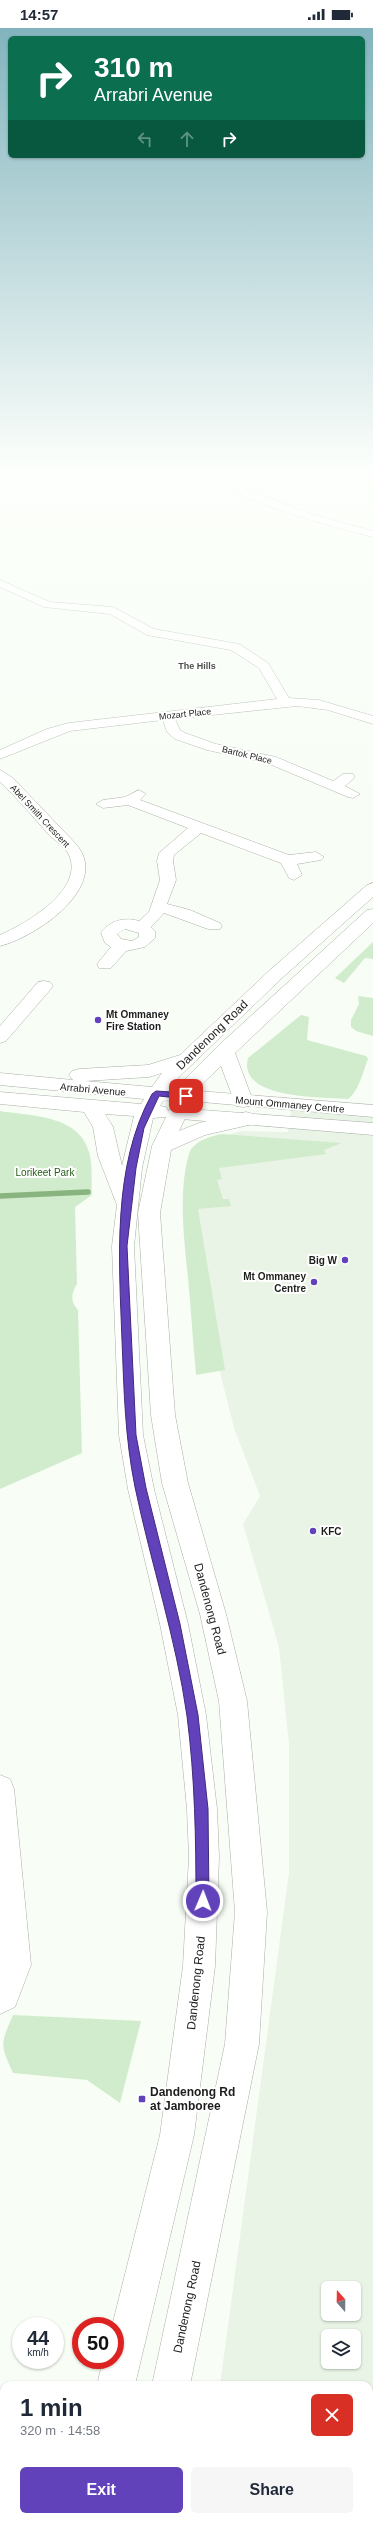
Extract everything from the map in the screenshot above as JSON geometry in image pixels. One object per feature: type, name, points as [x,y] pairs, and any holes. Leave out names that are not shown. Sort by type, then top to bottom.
[{"type":"main road","name":"Dandenong Road","points":[[117,2381],[177,2135],[199,1966],[204,1857],[202,1809],[192,1715],[174,1624],[140,1488],[131,1435],[123,1246],[127,1203],[140,1128],[146,1111],[156,1094],[184,1060],[373,888]]},
{"type":"main road","name":"Dandenong Road","points":[[172,2381],[242,2044],[251,1912],[240,1766],[233,1701],[213,1614],[175,1483],[163,1415],[149,1213],[154,1178],[162,1146],[176,1114],[193,1082],[225,1050],[373,914]]},
{"type":"main road","points":[[162,1146],[244,1110],[225,1050]]},
{"type":"main road","points":[[0,1077],[21,1072],[98,1075],[149,1071],[184,1060]]},
{"type":"main road","name":"Arrabri Avenue","points":[[0,1077],[186,1096]]},
{"type":"main road","name":"Arrabri Avenue","points":[[0,1098],[176,1114]]},
{"type":"main road","points":[[91,1107],[103,1127],[108,1156],[127,1203]]},
{"type":"street","points":[[1,583],[48,605],[113,611],[151,632],[235,647],[264,666],[285,702]]},
{"type":"street","name":"Mozart Place","points":[[0,755],[70,727],[168,717],[285,702],[306,701],[322,704],[373,720]]},
{"type":"street","name":"Bartok Place","points":[[168,717],[174,732],[180,736],[212,747],[271,760],[353,794]]},
{"type":"street","name":"Abel Smith Crescent","points":[[0,774],[76,854],[78,873],[68,893],[53,911],[21,933],[0,941]]},
{"type":"street","points":[[334,786],[348,777]]},
{"type":"street","points":[[129,801],[143,791]]},
{"type":"street","points":[[103,804],[129,801],[288,860],[316,857]]},
{"type":"street","points":[[105,964],[118,951],[120,945],[111,940],[109,936],[112,930],[127,924],[142,927],[156,914],[168,880],[165,861],[167,853],[199,827]]},
{"type":"street","points":[[288,860],[294,875]]},
{"type":"street","points":[[159,907],[184,913],[214,926]]},
{"type":"street","points":[[0,1037],[44,986]]},
{"type":"street","name":"Mount Ommaney Centre","points":[[186,1096],[207,1098],[244,1110]]},
{"type":"street","points":[[176,1114],[244,1110],[371,1123]]},
{"type":"street","points":[[0,1790],[16,1965],[4,1996],[0,1998]]},
{"type":"shaded area","points":[[293,1098],[373,1104],[373,2381],[221,2381],[289,1872],[289,1745],[279,1647],[243,1524],[260,1496],[234,1428],[193,1265],[193,1173],[209,1141],[241,1131],[288,1132]]},
{"type":"green space","points":[[373,942],[373,959],[365,958],[344,983],[335,978]]},
{"type":"green space","points":[[358,996],[373,998],[373,1036],[356,1031],[351,1027],[351,1020],[359,1004]]},
{"type":"green space","points":[[301,1015],[309,1017],[307,1040],[366,1056],[368,1059],[358,1086],[352,1096],[348,1099],[284,1094],[268,1089],[255,1082],[248,1072],[248,1058]]},
{"type":"green space","name":"Lorikeet Park","points":[[0,1111],[39,1116],[65,1124],[75,1131],[84,1140],[89,1152],[92,1195],[75,1207],[77,1284],[72,1297],[78,1310],[82,1453],[0,1489]]},
{"type":"green space","points":[[222,1134],[342,1143],[324,1150],[326,1154],[219,1168],[222,1179],[217,1180],[223,1199],[229,1199],[231,1206],[198,1209],[225,1370],[196,1375],[184,1231],[184,1184],[191,1149],[198,1142]]},
{"type":"green space","points":[[13,2015],[141,2021],[120,2103],[87,2080],[13,2073],[3,2044]]},
{"type":"waterway","points":[[0,1196],[88,1192]]},
{"type":"place","name":"Mt Ommaney Fire Station","points":[[98,1020]]},
{"type":"place","name":"Big W","points":[[345,1260]]},
{"type":"place","name":"Mt Ommaney Centre","points":[[314,1282]]},
{"type":"place","name":"KFC","points":[[313,1531]]},
{"type":"place","name":"Dandenong Rd at Jamboree","points":[[142,2099]]},
{"type":"district","name":"The Hills","points":[[197,666]]},
{"type":"route","points":[[186,1096],[156,1094],[146,1111],[140,1128],[132,1168],[123,1246],[127,1389],[131,1435],[140,1488],[174,1624],[192,1715],[202,1809],[204,1857],[203,1901]]}]
